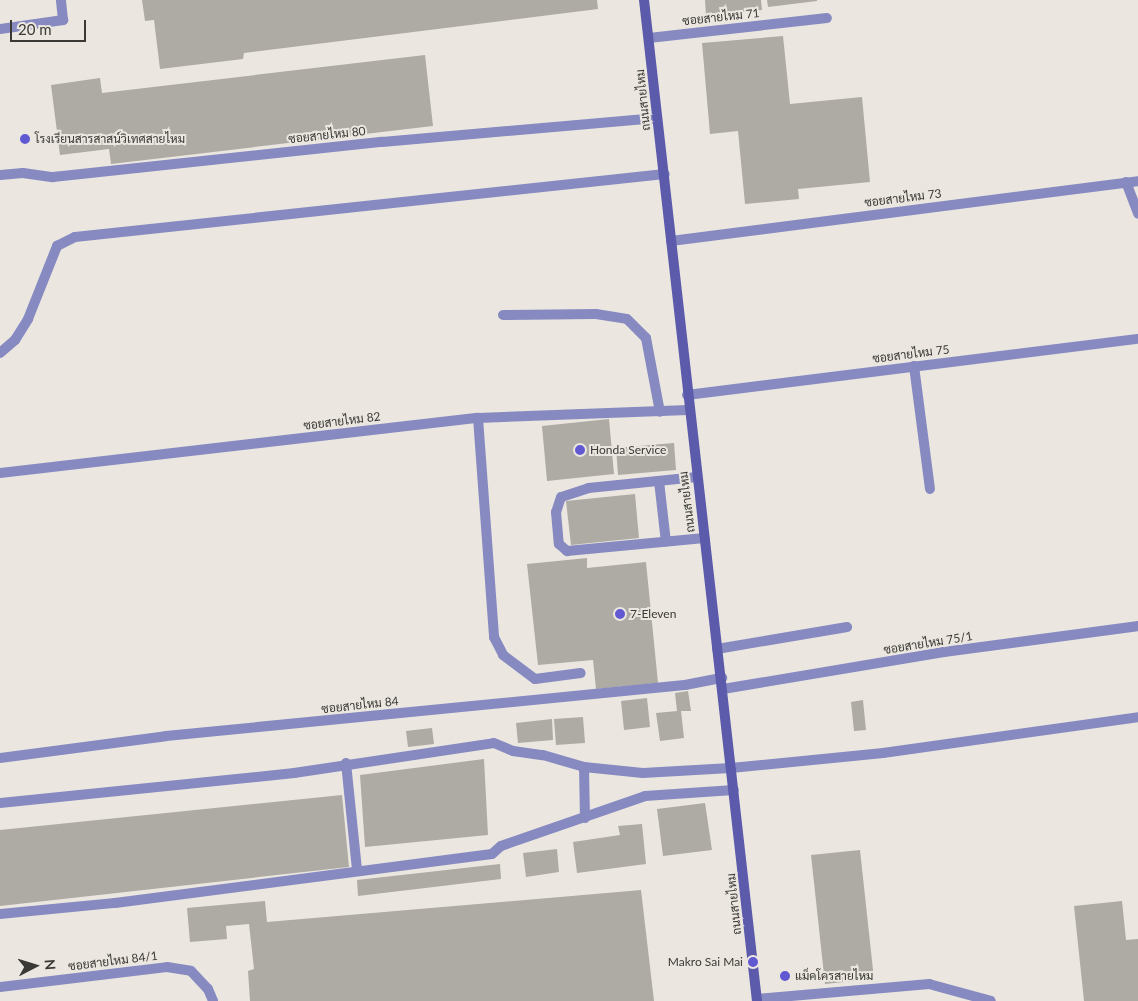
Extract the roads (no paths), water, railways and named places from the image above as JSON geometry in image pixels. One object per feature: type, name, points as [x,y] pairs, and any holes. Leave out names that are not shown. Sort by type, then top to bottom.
[{"type":"main road","name":"ถนนสายไหม","points":[[644,0],[665,174],[688,410],[722,678],[757,1000]]},
{"type":"street","points":[[0,29],[64,20],[61,0]]},
{"type":"street","name":"ซอยสายไหม 71","points":[[648,38],[827,18]]},
{"type":"street","name":"ซอยสายไหม 80","points":[[0,175],[23,173],[53,177],[382,142],[657,118]]},
{"type":"street","points":[[0,353],[15,340],[28,319],[57,246],[75,237],[665,174]]},
{"type":"street","name":"ซอยสายไหม 73","points":[[671,241],[1138,181]]},
{"type":"street","points":[[1126,182],[1138,214]]},
{"type":"street","points":[[503,315],[596,314],[627,319],[646,338],[660,412]]},
{"type":"street","name":"ซอยสายไหม 75","points":[[687,395],[1138,339]]},
{"type":"street","points":[[914,366],[930,489]]},
{"type":"street","name":"ซอยสายไหม 82","points":[[0,473],[478,418],[688,410]]},
{"type":"street","points":[[478,418],[494,637],[503,655],[535,679],[581,674]]},
{"type":"street","points":[[697,477],[589,488],[561,497],[556,512],[558,536],[559,544],[566,551],[704,538]]},
{"type":"street","points":[[659,482],[666,542]]},
{"type":"street","name":"ซอยสายไหม 75/1","points":[[723,689],[944,652],[1138,626]]},
{"type":"street","points":[[717,649],[847,627]]},
{"type":"street","name":"ซอยสายไหม 84","points":[[0,758],[166,736],[685,685],[722,678]]},
{"type":"street","points":[[0,803],[294,773],[346,763],[494,743],[513,751],[543,755],[584,767],[643,773],[731,768],[883,753],[1138,717]]},
{"type":"street","points":[[346,763],[356,869]]},
{"type":"street","points":[[584,767],[585,818]]},
{"type":"street","points":[[0,914],[115,904],[356,869],[492,854],[501,846],[645,796],[734,790]]},
{"type":"street","name":"ซอยสายไหม 84/1","points":[[0,988],[167,967],[191,971],[208,989],[213,1001]]},
{"type":"street","points":[[757,1000],[929,984],[991,1001]]},
{"type":"place","name":"โรงเรียนสารสาสน์วิเทศสายไหม","points":[[25,139]]},
{"type":"place","name":"Honda Service","points":[[580,450]]},
{"type":"place","name":"7-Eleven","points":[[620,614]]},
{"type":"place","name":"Makro Sai Mai","points":[[753,962]]},
{"type":"place","name":"แม็คโครสายไหม","points":[[785,976]]}]
